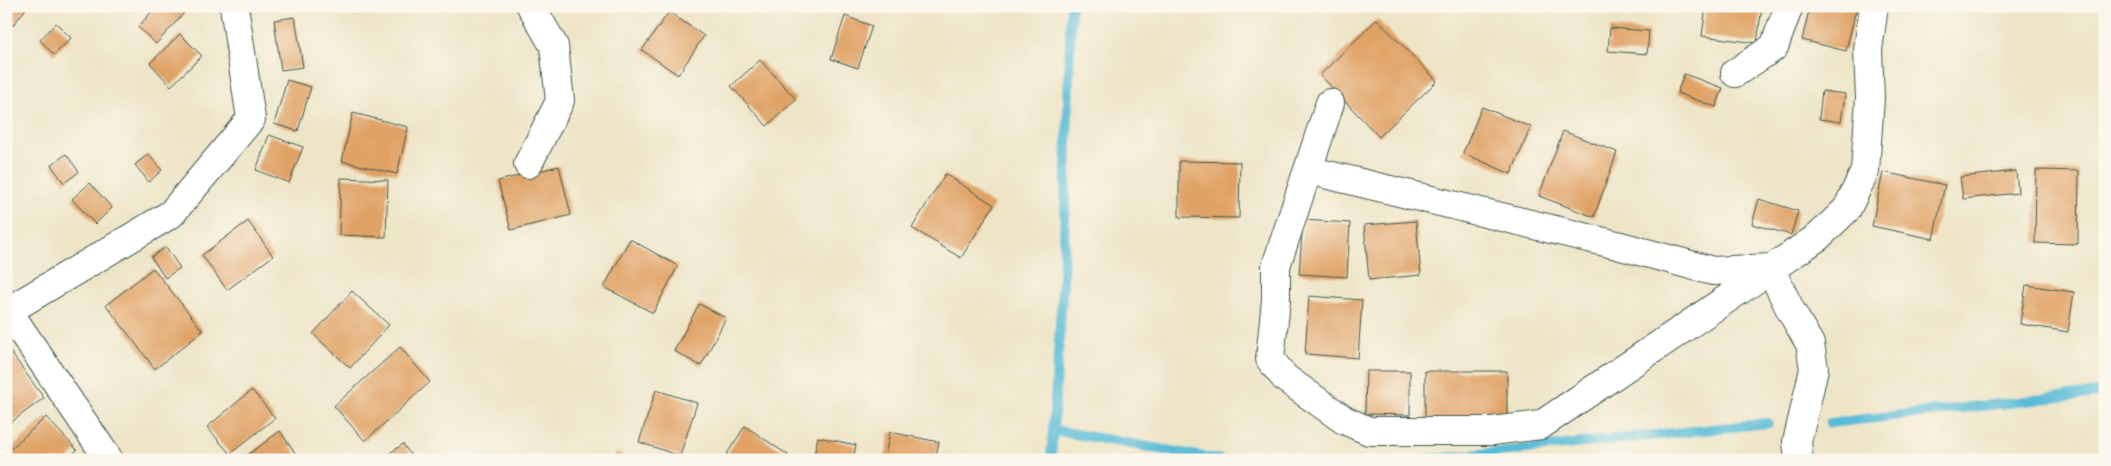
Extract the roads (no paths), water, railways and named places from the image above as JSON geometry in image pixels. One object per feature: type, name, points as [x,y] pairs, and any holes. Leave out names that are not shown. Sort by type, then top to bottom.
[{"type":"street","points":[[109,460],[7,312],[170,214],[251,119],[234,6]]},
{"type":"street","points":[[528,164],[560,101],[554,46],[531,6]]},
{"type":"street","points":[[1735,73],[1774,46],[1789,6]]},
{"type":"street","points":[[1330,102],[1276,266],[1276,300],[1270,359],[1286,378],[1344,420],[1368,431],[1492,431],[1541,425],[1818,237],[1846,209],[1865,171],[1870,98],[1868,50],[1874,6]]},
{"type":"street","points":[[1308,170],[1617,245],[1713,271],[1770,268]]},
{"type":"street","points":[[1770,268],[1810,344],[1814,369],[1797,442],[1799,460]]},
{"type":"waterway","points":[[1051,460],[1063,280],[1071,6]]},
{"type":"waterway","points":[[1830,423],[2105,392]]},
{"type":"waterway","points":[[1425,460],[1768,423]]},
{"type":"waterway","points":[[1053,430],[1221,460]]}]
